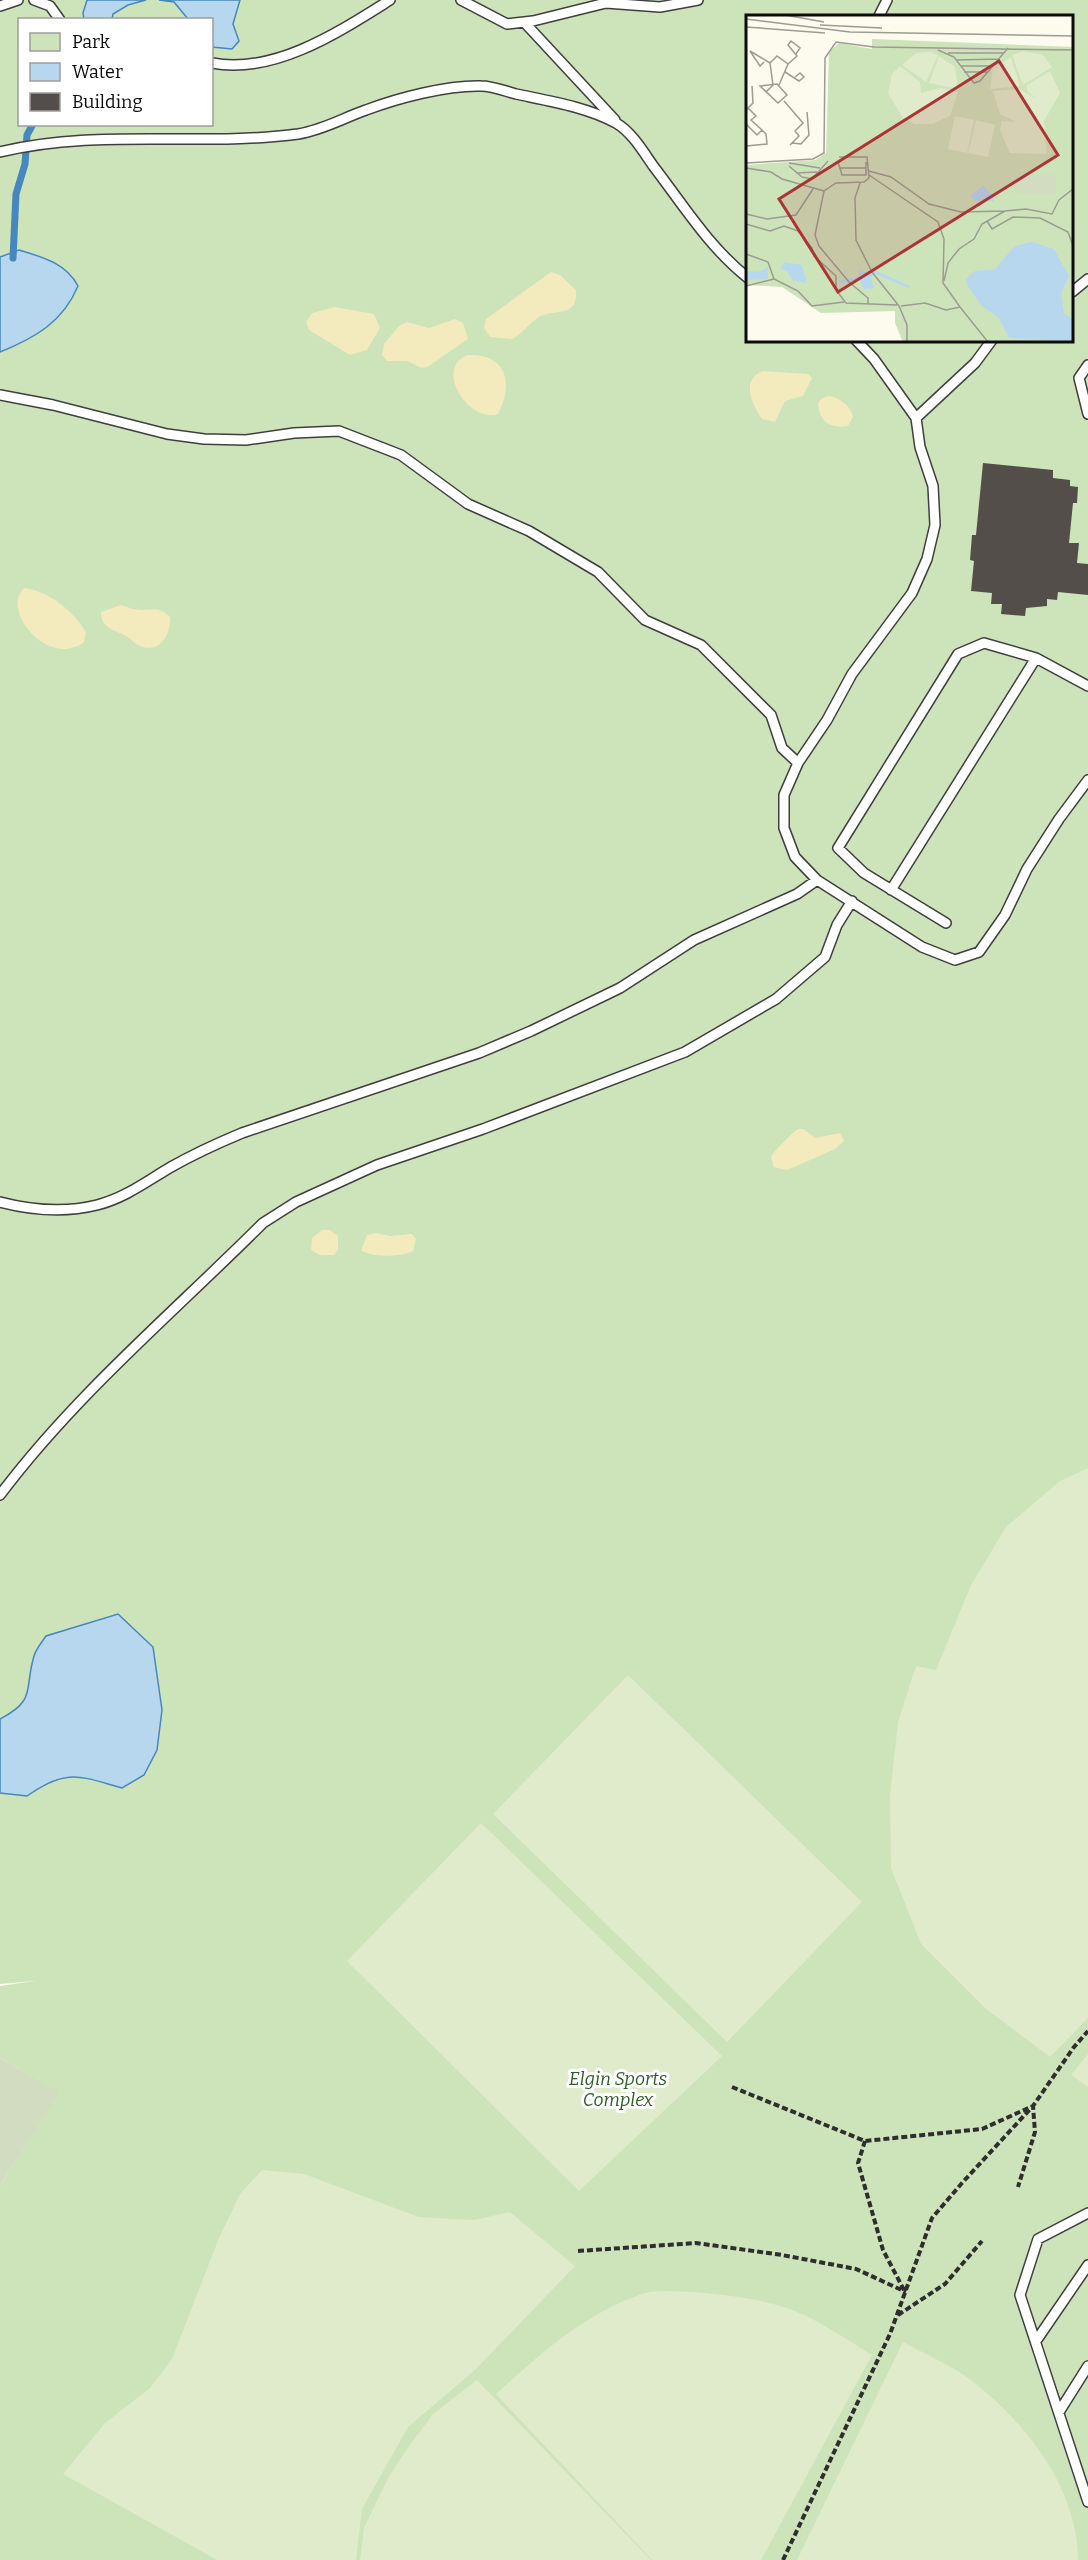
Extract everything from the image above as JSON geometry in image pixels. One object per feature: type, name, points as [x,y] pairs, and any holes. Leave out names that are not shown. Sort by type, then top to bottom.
[{"type":"lane","points":[[0,6],[18,0]]},
{"type":"lane","points":[[34,0],[50,6],[59,18]]},
{"type":"lane","points":[[213,63],[227,66],[293,54],[390,0]]},
{"type":"lane","points":[[461,0],[507,24],[606,3],[660,7],[698,0]]},
{"type":"lane","points":[[879,15],[886,0]]},
{"type":"lane","points":[[524,22],[635,142],[694,223],[746,277]]},
{"type":"lane","points":[[0,152],[42,143],[253,138],[301,133],[332,125],[366,110],[417,95],[482,86],[600,115],[618,124]]},
{"type":"lane","points":[[1073,290],[1088,279]]},
{"type":"lane","points":[[858,342],[874,359],[916,418],[920,447],[933,486],[935,525],[927,559],[912,593],[852,674],[798,763],[784,795],[784,828],[795,857],[817,880],[922,947],[955,960],[979,952],[1005,915],[1027,869],[1059,819],[1088,780]]},
{"type":"lane","points":[[916,418],[975,363],[991,342]]},
{"type":"lane","points":[[1088,365],[1079,378],[1088,414]]},
{"type":"lane","points":[[0,395],[195,438],[246,440],[294,433],[339,431],[401,455],[468,504],[529,531],[598,572],[645,620],[701,645],[771,715],[782,748],[798,763]]},
{"type":"lane","points":[[946,924],[864,873],[838,848],[958,654],[984,643],[1036,658],[1088,686]]},
{"type":"lane","points":[[891,890],[1036,658]]},
{"type":"lane","points":[[0,1202],[22,1208],[59,1210],[96,1205],[130,1193],[206,1148],[242,1133],[479,1053],[571,1014],[620,988],[694,940],[797,894],[817,880]]},
{"type":"lane","points":[[0,1495],[28,1457],[263,1223],[296,1202],[367,1169],[483,1129],[685,1052],[776,999],[825,957],[837,925],[852,901]]},
{"type":"lane","points":[[1088,2213],[1038,2240],[1020,2295],[1088,2502]]},
{"type":"lane","points":[[1036,2341],[1088,2265]]},
{"type":"lane","points":[[1059,2412],[1088,2366]]},
{"type":"lane","points":[[1081,2482],[1088,2472]]},
{"type":"path","points":[[783,2560],[897,2315],[932,2218],[962,2182],[1033,2106],[1074,2046],[1088,2031]]},
{"type":"path","points":[[732,2087],[865,2141],[982,2129],[1033,2106]]},
{"type":"path","points":[[1018,2187],[1035,2132],[1033,2106]]},
{"type":"path","points":[[865,2141],[858,2163],[883,2250],[906,2292]]},
{"type":"path","points":[[897,2315],[945,2284],[982,2241]]},
{"type":"path","points":[[578,2250],[696,2243],[856,2269],[906,2292]]},
{"type":"green space","name":"Elgin Sports Complex","points":[[0,0],[1088,0],[1088,2560],[0,2560],[0,2186],[58,2092],[0,2058],[0,1986],[35,1981],[0,1984]]},
{"type":"green space","points":[[1088,1468],[1088,2018],[1050,2057],[985,2008],[921,1944],[891,1868],[890,1795],[898,1722],[916,1666],[936,1670],[971,1585],[1006,1527],[1060,1481]]},
{"type":"green space","points":[[628,1675],[862,1902],[727,2042],[493,1814]]},
{"type":"green space","name":"Elgin Sports Complex","points":[[481,1823],[722,2056],[579,2191],[347,1961]]},
{"type":"green space","points":[[1088,2054],[1088,2087],[1071,2075]]},
{"type":"green space","points":[[0,2058],[59,2092],[0,2186]]},
{"type":"green space","points":[[262,2170],[304,2174],[419,2217],[474,2220],[510,2212],[575,2266],[475,2370],[408,2427],[362,2509],[356,2560],[217,2560],[63,2474],[105,2423],[150,2388],[172,2359],[219,2238],[240,2194]]},
{"type":"green space","points":[[648,2292],[693,2292],[754,2300],[790,2309],[822,2324],[872,2355],[761,2560],[652,2560],[496,2394],[546,2350],[601,2312]]},
{"type":"green space","points":[[903,2342],[971,2380],[1011,2416],[1029,2437],[1059,2483],[1069,2508],[1076,2533],[1078,2560],[797,2560]]},
{"type":"green space","points":[[477,2380],[651,2560],[360,2560],[364,2528],[386,2482],[404,2453],[433,2414]]},
{"type":"sand","points":[[551,272],[560,275],[576,290],[573,305],[564,311],[539,317],[513,339],[490,337],[484,328],[486,319]]},
{"type":"sand","points":[[335,307],[374,314],[380,328],[367,350],[350,355],[309,330],[306,322],[312,313]]},
{"type":"sand","points":[[455,319],[463,323],[468,339],[429,366],[422,368],[407,361],[387,361],[382,355],[384,344],[399,326],[407,322],[429,328]]},
{"type":"sand","points":[[467,355],[491,359],[499,365],[503,372],[506,391],[498,414],[487,415],[476,411],[459,393],[454,382],[454,371],[458,362]]},
{"type":"sand","points":[[763,371],[808,374],[812,378],[803,396],[785,401],[775,422],[762,419],[750,393],[752,380]]},
{"type":"sand","points":[[829,396],[841,401],[850,409],[853,417],[848,426],[831,425],[823,419],[818,403],[822,398]]},
{"type":"sand","points":[[24,588],[51,597],[67,609],[86,632],[84,642],[70,648],[56,648],[43,643],[32,634],[18,610],[18,598]]},
{"type":"sand","points":[[121,605],[137,610],[160,610],[170,617],[166,637],[158,646],[145,648],[138,645],[103,622],[101,612]]},
{"type":"sand","points":[[798,1129],[803,1129],[816,1138],[840,1133],[844,1141],[835,1149],[792,1168],[786,1170],[774,1167],[772,1155]]},
{"type":"sand","points":[[322,1230],[330,1230],[338,1236],[338,1250],[334,1255],[320,1255],[311,1250],[312,1238]]},
{"type":"sand","points":[[376,1233],[390,1236],[412,1234],[416,1239],[413,1251],[387,1256],[365,1253],[361,1250],[367,1235]]},
{"type":"water","points":[[87,0],[146,0],[128,5],[113,14],[112,18],[84,18]]},
{"type":"water","points":[[159,0],[240,0],[233,24],[239,41],[232,49],[213,47],[213,18],[187,18],[174,2]]},
{"type":"water","points":[[19,250],[45,258],[60,266],[78,286],[72,299],[56,319],[25,341],[0,352],[0,257]]},
{"type":"water","points":[[118,1614],[153,1647],[162,1710],[157,1750],[144,1775],[122,1788],[95,1780],[73,1777],[53,1781],[27,1796],[0,1793],[0,1719],[20,1706],[24,1699],[34,1656],[39,1646],[46,1636]]},
{"type":"building","points":[[983,463],[1053,470],[1053,478],[1070,480],[1070,486],[1078,487],[1077,503],[1073,503],[1069,543],[1079,543],[1077,563],[1088,564],[1088,595],[1058,592],[1057,600],[1047,599],[1047,606],[1026,608],[1025,616],[1001,614],[1002,604],[991,604],[992,593],[971,591],[974,561],[970,560],[972,535],[976,535]]},
{"type":"waterway","points":[[13,258],[16,194],[25,164],[27,135],[32,126]]}]
